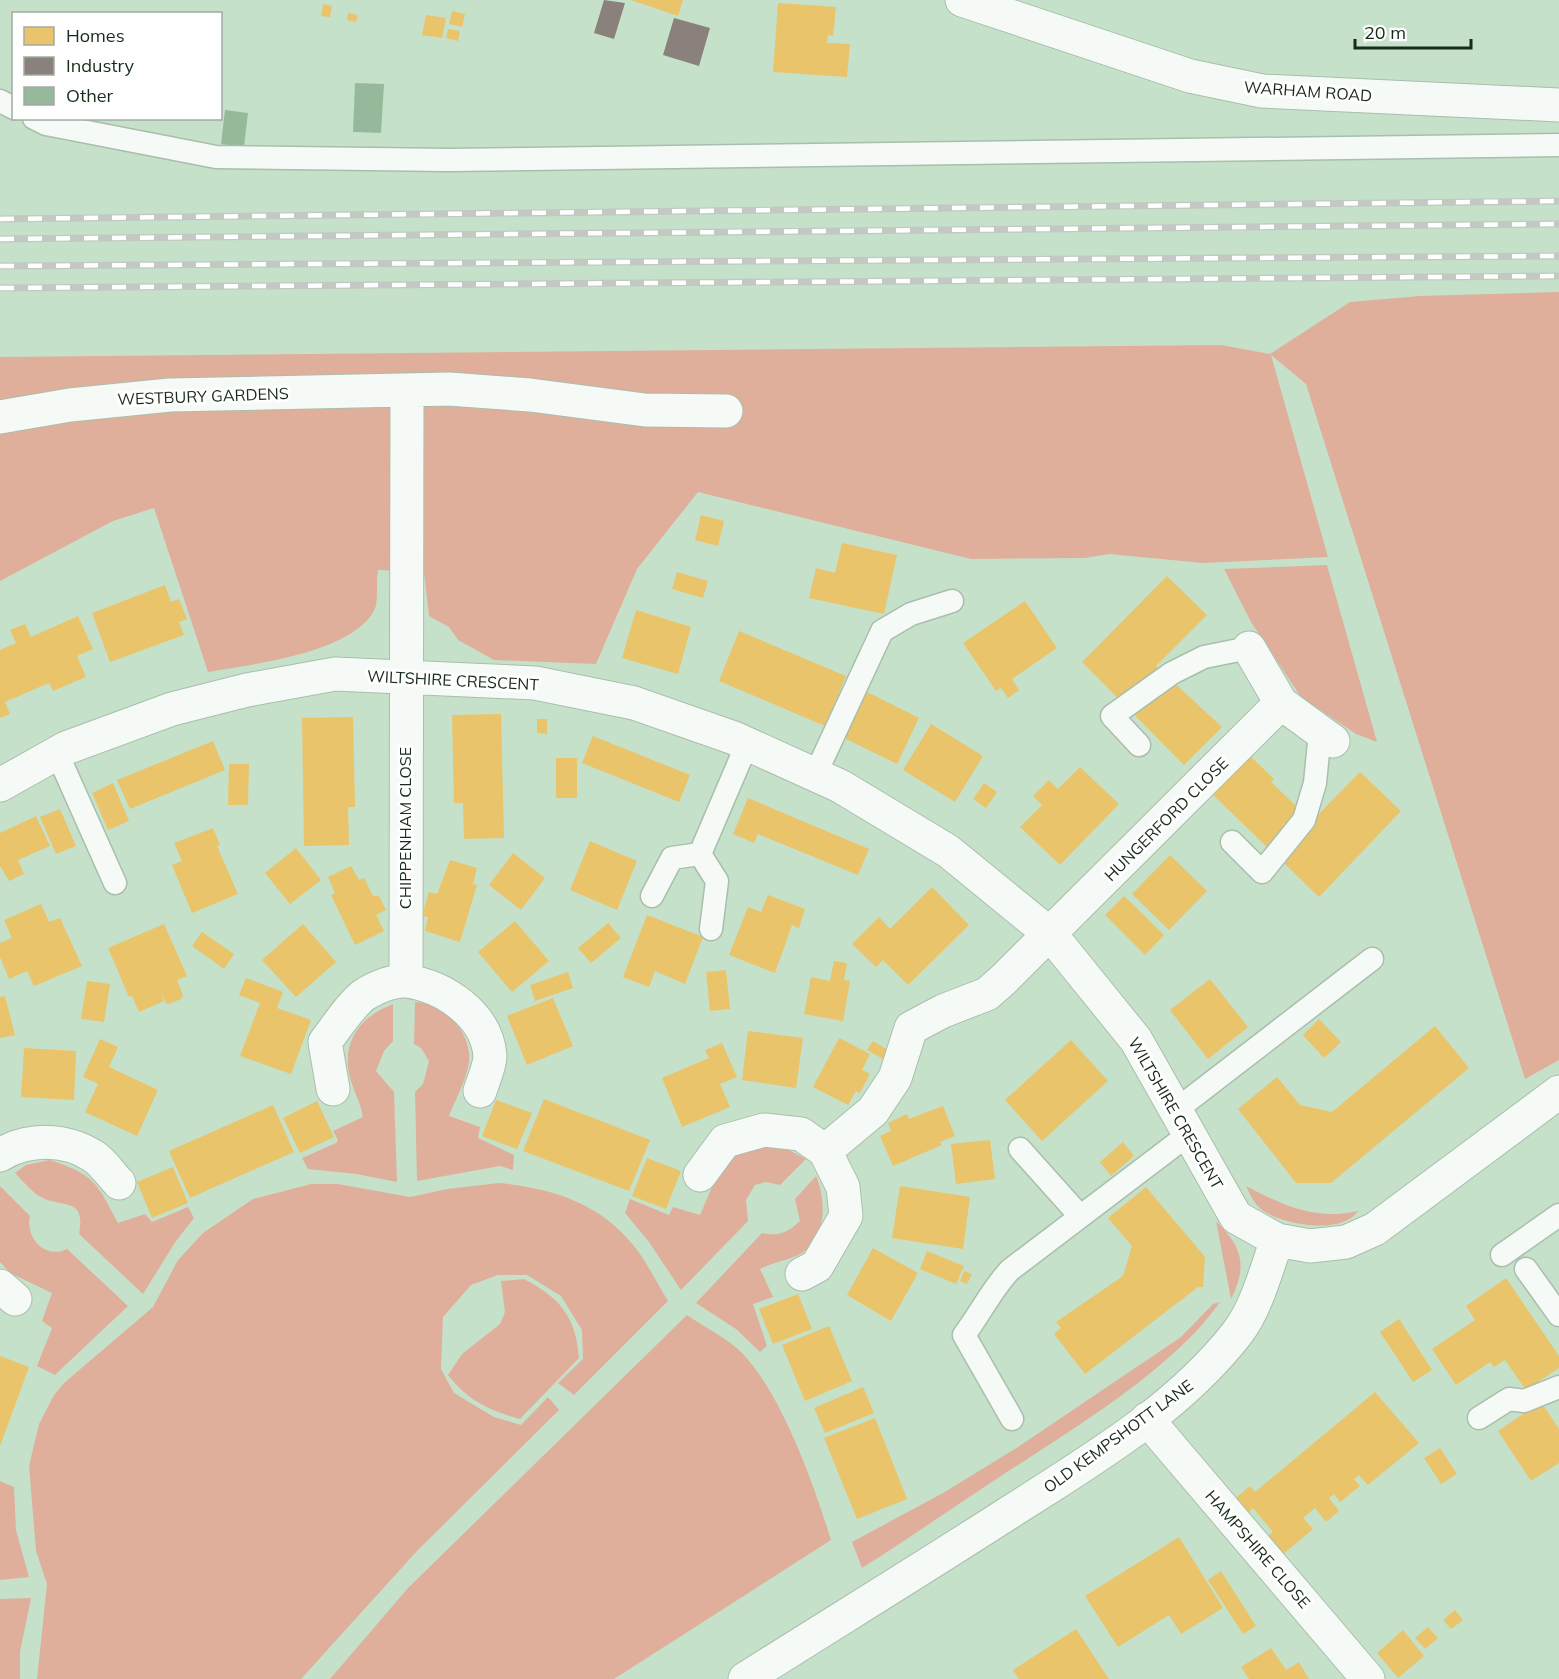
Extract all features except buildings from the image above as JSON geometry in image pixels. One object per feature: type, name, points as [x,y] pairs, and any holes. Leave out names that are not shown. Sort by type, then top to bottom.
[{"type":"street","name":"WARHAM ROAD","points":[[962,0],[1190,76],[1262,91],[1559,105]]},
{"type":"street","name":"WESTBURY GARDENS","points":[[0,417],[70,405],[170,395],[407,390],[490,391],[645,410],[726,411]]},
{"type":"street","points":[[404,675],[407,390]]},
{"type":"street","points":[[1249,648],[1281,703],[1327,736]]},
{"type":"street","name":"WILTSHIRE CRESCENT","points":[[0,785],[57,753],[172,709],[247,690],[335,674],[404,675],[535,683],[634,703],[747,744],[840,786],[948,851],[1052,935],[1136,1040],[1236,1217],[1277,1240]]},
{"type":"street","name":"CHIPPENHAM CLOSE","points":[[404,675],[406,981]]},
{"type":"street","name":"HUNGERFORD CLOSE","points":[[825,1151],[873,1111],[895,1078],[912,1028],[943,1011],[987,994],[1052,935],[1281,703]]},
{"type":"street","points":[[333,1089],[325,1042],[364,994],[395,982],[406,981],[444,992],[469,1011],[484,1036],[490,1057],[480,1091]]},
{"type":"street","points":[[1277,1240],[1310,1246],[1346,1242],[1375,1229],[1559,1092]]},
{"type":"street","points":[[700,1175],[725,1141],[764,1130],[801,1134],[825,1151],[843,1187],[846,1216],[817,1266],[802,1274]]},
{"type":"street","points":[[0,1155],[18,1144],[42,1142],[74,1147],[95,1156],[119,1183]]},
{"type":"street","name":"OLD KEMPSHOTT LANE","points":[[745,1679],[1072,1472],[1147,1419],[1198,1378],[1239,1330],[1255,1300],[1277,1240]]},
{"type":"street","name":"HAMPSHIRE CLOSE","points":[[1147,1419],[1368,1679]]},
{"type":"lane","points":[[38,120],[46,124],[216,157],[448,160],[1559,145]]},
{"type":"lane","points":[[815,775],[882,630],[911,614],[952,601]]},
{"type":"lane","points":[[1139,746],[1112,716],[1172,673],[1204,657],[1249,648]]},
{"type":"lane","points":[[1232,842],[1262,872],[1304,819],[1327,736]]},
{"type":"lane","points":[[700,854],[747,744]]},
{"type":"lane","points":[[57,753],[115,883]]},
{"type":"lane","points":[[651,896],[672,858],[700,854]]},
{"type":"lane","points":[[700,854],[717,881],[711,929]]},
{"type":"lane","points":[[1012,1419],[964,1335],[997,1284],[1010,1270],[1080,1216],[1182,1122],[1372,959]]},
{"type":"lane","points":[[1020,1149],[1080,1216]]},
{"type":"lane","points":[[1502,1255],[1559,1215]]},
{"type":"lane","points":[[1526,1269],[1559,1315]]},
{"type":"lane","points":[[1479,1418],[1509,1399],[1524,1401],[1559,1387]]},
{"type":"shaded area","points":[[1559,292],[1559,1060],[1525,1079],[1306,384],[1271,355],[1328,557],[1203,563],[1109,554],[1085,558],[971,559],[698,492],[637,569],[596,664],[494,660],[458,640],[449,627],[429,616],[424,572],[378,570],[374,611],[361,626],[344,638],[298,655],[208,672],[154,508],[113,521],[0,581],[0,357],[1221,345],[1270,354],[1350,302],[1420,296]]},
{"type":"shaded area","points":[[1327,565],[1377,742],[1356,734],[1301,697],[1251,622],[1224,569]]},
{"type":"shaded area","points":[[415,1002],[434,1007],[451,1018],[467,1043],[468,1068],[449,1116],[480,1127],[478,1138],[514,1155],[513,1170],[500,1166],[417,1181],[415,1092],[423,1084],[429,1061],[421,1048],[414,1044]]},
{"type":"shaded area","points":[[393,1004],[393,1041],[384,1051],[376,1071],[394,1092],[397,1182],[356,1174],[308,1169],[302,1158],[336,1143],[338,1140],[333,1131],[363,1117],[348,1068],[350,1044],[361,1025],[370,1016]]},
{"type":"shaded area","points":[[764,1144],[783,1147],[806,1159],[780,1185],[766,1182],[755,1185],[746,1200],[748,1221],[681,1290],[649,1242],[625,1213],[630,1199],[669,1215],[673,1207],[700,1215],[718,1173],[736,1153]]},
{"type":"shaded area","points":[[50,1160],[77,1171],[93,1182],[105,1198],[118,1223],[145,1214],[152,1222],[188,1207],[194,1218],[176,1241],[143,1294],[79,1234],[80,1222],[76,1209],[41,1197],[15,1173],[26,1165]]},
{"type":"shaded area","points":[[816,1176],[820,1186],[823,1209],[819,1232],[814,1242],[796,1256],[760,1269],[773,1297],[753,1304],[767,1346],[760,1352],[736,1329],[696,1303],[762,1233],[783,1233],[800,1221],[795,1199]]},
{"type":"shaded area","points":[[499,1183],[556,1194],[590,1208],[606,1219],[621,1231],[639,1252],[668,1301],[574,1395],[558,1383],[583,1359],[582,1330],[561,1296],[527,1275],[498,1275],[471,1285],[443,1317],[441,1369],[454,1393],[494,1417],[521,1425],[548,1397],[559,1410],[417,1551],[301,1679],[37,1679],[47,1584],[36,1551],[29,1466],[39,1424],[54,1395],[64,1383],[153,1307],[178,1260],[203,1233],[253,1199],[311,1184],[338,1184],[410,1197],[447,1189]]},
{"type":"shaded area","points":[[0,1186],[30,1216],[31,1232],[38,1244],[51,1251],[59,1252],[67,1249],[128,1306],[55,1375],[37,1366],[52,1328],[42,1321],[52,1293],[10,1273],[0,1262]]},
{"type":"shaded area","points":[[1246,1186],[1286,1205],[1300,1209],[1328,1214],[1358,1211],[1340,1223],[1299,1224],[1274,1217],[1262,1210]]},
{"type":"shaded area","points":[[1216,1221],[1232,1239],[1240,1257],[1239,1276],[1231,1299]]},
{"type":"shaded area","points":[[524,1279],[548,1294],[564,1311],[574,1331],[579,1358],[520,1419],[499,1412],[471,1398],[448,1375],[462,1354],[500,1324],[505,1312],[501,1281]]},
{"type":"shaded area","points":[[1220,1302],[1177,1350],[1122,1395],[862,1568],[852,1542],[943,1493],[1018,1447],[1181,1337],[1213,1304]]},
{"type":"shaded area","points":[[687,1315],[724,1338],[743,1354],[758,1372],[796,1442],[831,1540],[614,1679],[330,1679],[408,1588]]},
{"type":"shaded area","points":[[0,1481],[14,1487],[16,1530],[29,1577],[0,1580]]},
{"type":"shaded area","points":[[31,1598],[20,1652],[20,1679],[0,1679],[0,1599]]},
{"type":"railway","points":[[0,219],[1559,201]]},
{"type":"railway","points":[[0,239],[1559,224]]},
{"type":"railway","points":[[0,266],[1559,256]]},
{"type":"railway","points":[[0,288],[1559,276]]}]
